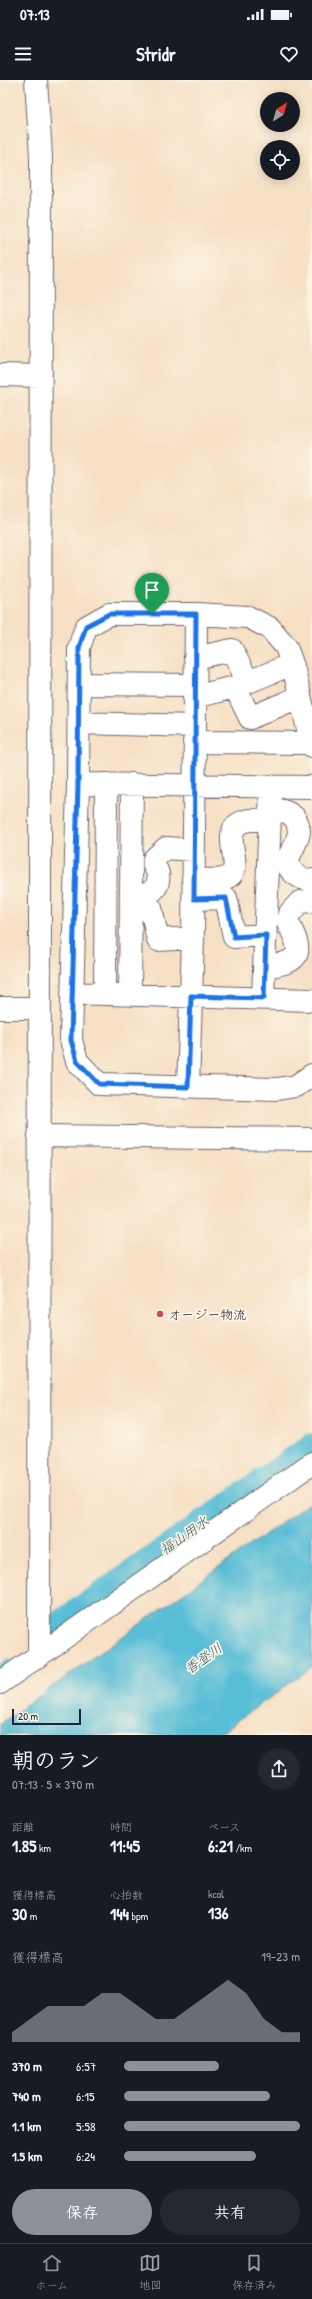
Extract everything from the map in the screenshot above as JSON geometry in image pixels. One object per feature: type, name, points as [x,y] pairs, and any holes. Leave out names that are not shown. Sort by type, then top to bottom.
[{"type":"street","points":[[36,80],[41,156],[39,1655]]},
{"type":"street","points":[[0,375],[41,376]]},
{"type":"street","points":[[79,723],[311,745],[292,664],[286,647],[270,628],[248,617],[196,614],[109,614],[86,626],[79,648],[78,784],[71,1040],[77,1061],[99,1084],[277,1089],[296,1086],[312,1075]]},
{"type":"street","points":[[188,1087],[194,938],[193,784],[196,614]]},
{"type":"street","points":[[195,658],[232,650],[248,682],[292,664]]},
{"type":"street","points":[[79,684],[195,691],[235,687],[250,718],[299,697]]},
{"type":"street","points":[[78,784],[193,784],[312,787]]},
{"type":"street","points":[[105,994],[106,784]]},
{"type":"street","points":[[130,994],[132,784]]},
{"type":"street","points":[[264,998],[272,786]]},
{"type":"street","points":[[194,889],[229,876],[235,869],[236,863],[231,843],[232,833],[238,824],[270,814],[286,812],[294,817],[298,826],[299,834],[292,849],[288,864],[290,871],[303,880],[312,880]]},
{"type":"street","points":[[131,901],[154,888],[159,877],[158,871],[154,866],[154,859],[166,848],[193,850]]},
{"type":"street","points":[[194,889],[226,898],[234,937],[266,935]]},
{"type":"street","points":[[264,968],[285,965],[294,958],[298,950],[298,943],[288,920],[290,913],[300,902],[312,900]]},
{"type":"street","points":[[131,901],[151,908],[158,940],[194,938]]},
{"type":"street","points":[[72,993],[312,1000]]},
{"type":"street","points":[[0,1008],[39,1008]]},
{"type":"street","points":[[39,1136],[312,1139]]},
{"type":"street","points":[[0,1684],[312,1463]]},
{"type":"water","name":"香登川","points":[[312,1501],[312,1667],[218,1735],[0,1735],[0,1724]]},
{"type":"waterway","name":"福山用水","points":[[56,1625],[312,1445]]},
{"type":"waterway","points":[[0,1668],[8,1662]]},
{"type":"place","name":"オージー物流","points":[[160,1314]]},
{"type":"route","points":[[109,614],[152,614],[196,614],[193,784],[194,899],[226,898],[234,937],[266,935],[264,998],[191,996],[188,1087],[99,1084],[77,1061],[71,1040],[78,784],[79,648],[86,626],[109,614]]}]
